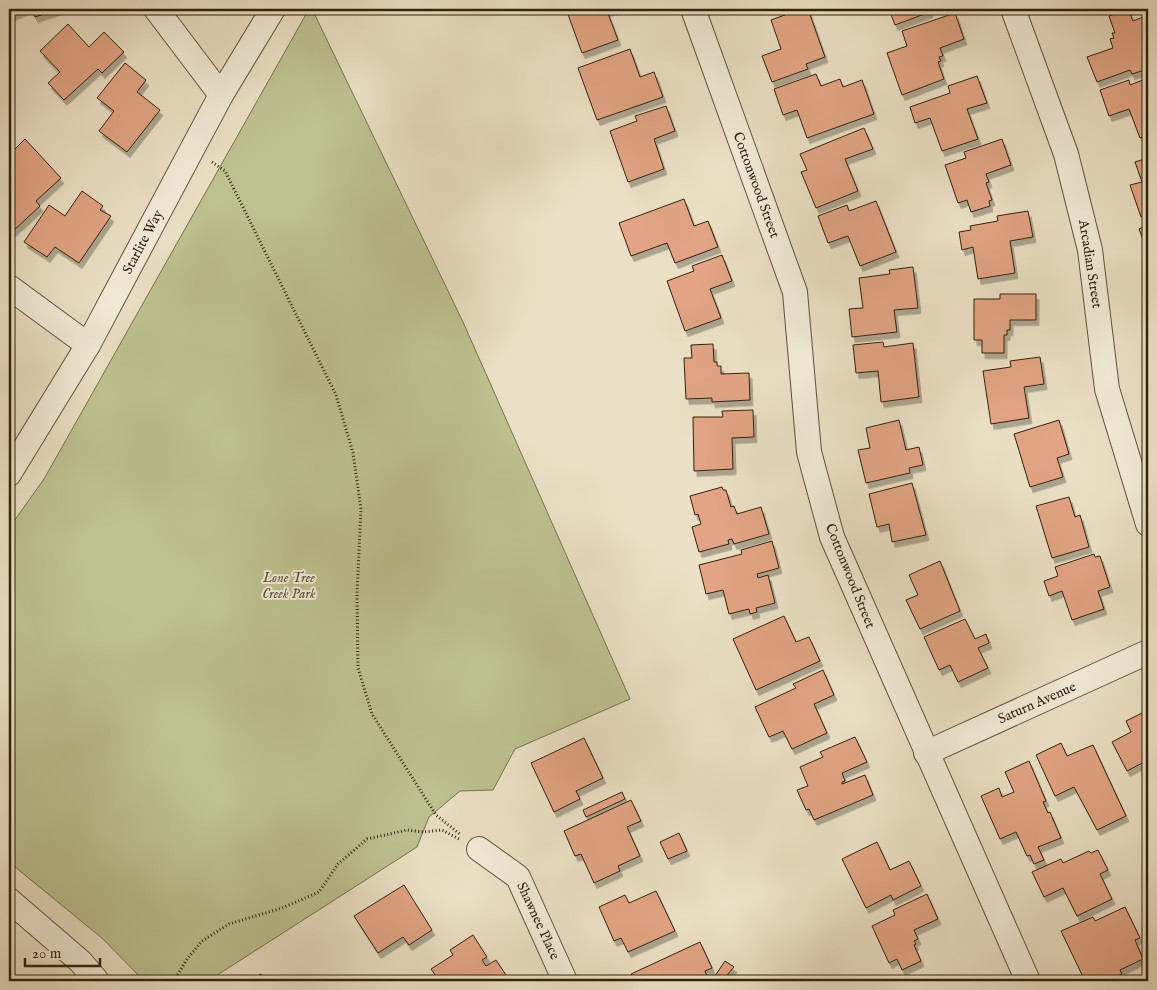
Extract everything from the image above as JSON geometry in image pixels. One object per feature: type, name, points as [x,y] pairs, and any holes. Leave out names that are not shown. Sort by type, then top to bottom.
[{"type":"street","points":[[156,9],[221,95]]},
{"type":"street","name":"Starlite Way","points":[[9,474],[88,345],[221,95],[274,9]]},
{"type":"street","name":"Cottonwood Street","points":[[693,9],[795,292],[809,452],[832,537],[1028,981]]},
{"type":"street","name":"Arcadian Street","points":[[1013,9],[1066,154],[1090,250],[1107,389],[1148,524]]},
{"type":"street","points":[[9,288],[88,345]]},
{"type":"street","name":"Saturn Avenue","points":[[926,752],[1148,652]]},
{"type":"street","name":"Shawnee Place","points":[[479,849],[518,877],[565,981]]},
{"type":"street","points":[[9,900],[81,962],[97,981]]},
{"type":"path","points":[[192,148],[225,171],[336,395],[353,453],[361,509],[357,594],[358,668],[372,714],[436,814],[479,849]]},
{"type":"path","points":[[174,981],[202,941],[229,924],[282,908],[319,892],[338,864],[368,839],[406,830],[423,832],[442,830],[479,849]]},
{"type":"green space","name":"Lone Tree Creek Park","points":[[309,9],[312,9],[463,322],[630,699],[515,749],[493,790],[460,791],[429,817],[417,847],[208,981],[144,981],[103,939],[9,862],[9,528],[44,479]]},
{"type":"building","points":[[9,9],[26,9],[10,16]]},
{"type":"building","points":[[31,9],[59,9],[35,17]]},
{"type":"building","points":[[566,9],[614,9],[607,11],[618,40],[582,53]]},
{"type":"building","points":[[801,9],[808,9],[825,57],[806,64],[808,69],[772,82],[762,56],[781,49],[771,20]]},
{"type":"building","points":[[889,9],[929,9],[930,12],[895,25]]},
{"type":"building","points":[[1128,9],[1133,21],[1148,15],[1148,69],[1132,74],[1130,70],[1097,82],[1087,57],[1113,48],[1110,39],[1114,38],[1112,33],[1115,33],[1109,16]]},
{"type":"building","points":[[955,13],[964,39],[940,48],[943,56],[939,57],[941,61],[938,62],[944,79],[902,95],[887,53],[907,46],[902,31]]},
{"type":"building","points":[[68,24],[89,47],[104,32],[124,52],[102,73],[98,69],[64,100],[48,83],[60,72],[40,51]]},
{"type":"building","points":[[630,49],[640,77],[654,72],[663,97],[597,120],[578,68]]},
{"type":"building","points":[[125,63],[146,80],[137,92],[160,110],[127,152],[99,131],[114,111],[97,98]]},
{"type":"building","points":[[816,74],[821,86],[840,79],[843,87],[862,80],[874,114],[807,138],[797,110],[783,115],[774,89]]},
{"type":"building","points":[[977,76],[987,103],[967,109],[978,139],[942,151],[930,118],[915,123],[910,107],[950,93],[948,86]]},
{"type":"building","points":[[1148,78],[1148,135],[1140,138],[1129,109],[1109,116],[1100,90],[1129,80],[1130,85]]},
{"type":"building","points":[[666,106],[675,131],[654,139],[664,169],[628,182],[610,131],[637,121],[635,116]]},
{"type":"building","points":[[864,128],[873,149],[845,159],[858,191],[816,208],[801,172],[807,170],[800,154]]},
{"type":"building","points":[[25,139],[61,178],[36,201],[40,206],[13,231],[9,226],[9,197],[13,193],[9,188],[9,155]]},
{"type":"building","points":[[1002,139],[1011,165],[986,174],[989,182],[986,183],[992,200],[989,201],[990,206],[971,212],[967,200],[958,203],[945,165],[966,158],[964,152]]},
{"type":"building","points":[[1148,158],[1148,215],[1141,217],[1130,185],[1142,182],[1135,162]]},
{"type":"building","points":[[82,191],[103,206],[100,210],[111,216],[79,263],[55,247],[47,257],[24,242],[49,205],[65,216]]},
{"type":"building","points":[[684,199],[694,226],[708,221],[718,247],[675,263],[667,243],[631,256],[619,223]]},
{"type":"building","points":[[876,201],[896,252],[860,266],[848,236],[828,243],[818,216],[847,205],[849,211]]},
{"type":"building","points":[[1028,211],[1033,237],[1010,241],[1015,273],[978,279],[973,247],[962,250],[959,232],[971,230],[970,226],[998,221],[997,216]]},
{"type":"building","points":[[1148,225],[1148,253],[1139,229]]},
{"type":"building","points":[[722,255],[732,281],[710,289],[721,318],[685,331],[667,281],[694,271],[692,266]]},
{"type":"building","points":[[913,267],[918,308],[894,310],[897,332],[852,337],[849,309],[863,308],[859,278],[890,274],[889,270]]},
{"type":"building","points":[[1000,294],[1036,294],[1036,320],[1010,320],[1010,330],[1007,330],[1007,335],[1004,335],[1004,353],[982,353],[982,340],[974,340],[974,299],[1000,299]]},
{"type":"building","points":[[883,342],[884,347],[913,343],[919,397],[881,402],[878,371],[856,373],[853,345]]},
{"type":"building","points":[[713,344],[714,362],[717,362],[717,366],[721,366],[721,374],[749,373],[750,400],[712,402],[712,398],[686,399],[684,358],[692,358],[691,345]]},
{"type":"building","points":[[1040,357],[1044,384],[1024,387],[1029,418],[991,424],[983,371],[1011,367],[1010,361]]},
{"type":"building","points":[[753,410],[754,437],[732,438],[733,469],[694,471],[693,417],[723,417],[722,411]]},
{"type":"building","points":[[899,420],[906,450],[919,447],[923,465],[909,468],[910,473],[866,483],[858,450],[870,448],[866,428]]},
{"type":"building","points":[[1059,420],[1069,454],[1057,458],[1063,477],[1030,487],[1014,434]]},
{"type":"building","points":[[912,483],[926,535],[892,542],[889,524],[877,527],[869,494]]},
{"type":"building","points":[[722,487],[723,490],[726,490],[731,507],[734,506],[737,514],[761,507],[769,534],[734,544],[732,539],[728,540],[729,544],[699,552],[692,527],[701,524],[698,514],[695,515],[690,496]]},
{"type":"building","points":[[1069,497],[1075,517],[1080,515],[1089,547],[1052,558],[1036,506]]},
{"type":"building","points":[[772,541],[779,568],[757,574],[758,578],[768,575],[775,603],[756,608],[757,612],[750,614],[749,609],[729,614],[723,590],[706,594],[699,565],[742,554],[741,550]]},
{"type":"building","points":[[1094,554],[1095,557],[1100,556],[1110,587],[1098,591],[1104,609],[1072,620],[1062,591],[1049,596],[1044,581],[1058,576],[1055,567]]},
{"type":"building","points":[[940,561],[960,611],[920,629],[906,600],[918,595],[909,575]]},
{"type":"building","points":[[784,616],[796,642],[809,637],[820,661],[756,690],[733,639]]},
{"type":"building","points":[[965,619],[975,639],[986,634],[989,643],[978,648],[988,668],[958,682],[950,665],[939,670],[924,637]]},
{"type":"building","points":[[823,670],[834,695],[814,704],[827,733],[792,749],[783,731],[769,737],[755,707],[796,688],[793,684]]},
{"type":"building","points":[[1148,710],[1148,760],[1127,771],[1112,742],[1131,732],[1126,721]]},
{"type":"building","points":[[855,737],[867,762],[842,773],[845,781],[842,784],[865,775],[873,795],[814,820],[809,809],[806,810],[797,790],[808,786],[800,767],[823,757],[820,752]]},
{"type":"building","points":[[584,738],[603,778],[576,791],[580,799],[554,812],[531,763]]},
{"type":"building","points":[[1061,743],[1067,756],[1093,745],[1126,816],[1097,830],[1074,787],[1055,796],[1036,755]]},
{"type":"building","points":[[1029,761],[1046,801],[1043,802],[1048,813],[1050,812],[1061,838],[1038,847],[1044,860],[1034,864],[1030,855],[1027,856],[1016,832],[1000,839],[981,796],[999,788],[1002,797],[1014,792],[1005,772]]},
{"type":"building","points":[[622,792],[625,799],[586,817],[583,810]]},
{"type":"building","points":[[631,800],[641,821],[627,827],[640,856],[618,866],[620,871],[594,883],[581,854],[575,856],[564,831]]},
{"type":"building","points":[[679,833],[687,851],[668,859],[660,842]]},
{"type":"building","points":[[877,842],[890,870],[909,861],[921,886],[893,900],[891,895],[866,908],[842,859]]},
{"type":"building","points":[[1098,850],[1108,870],[1100,874],[1112,899],[1077,916],[1063,888],[1044,897],[1032,872],[1061,859],[1063,863],[1089,851],[1091,853]]},
{"type":"building","points":[[404,885],[432,930],[409,945],[403,937],[378,953],[354,916]]},
{"type":"building","points":[[656,891],[675,931],[628,952],[621,938],[614,941],[599,907],[625,895],[629,903]]},
{"type":"building","points":[[927,894],[938,919],[914,930],[918,939],[914,941],[916,944],[914,945],[921,961],[902,970],[897,959],[889,963],[872,926],[895,915],[893,910]]},
{"type":"building","points":[[1125,907],[1140,938],[1135,940],[1143,959],[1120,970],[1122,974],[1106,981],[1085,981],[1061,931],[1093,917],[1095,921]]},
{"type":"building","points":[[473,935],[487,957],[482,960],[486,966],[496,960],[510,981],[435,981],[438,979],[431,969],[453,955],[450,950]]},
{"type":"building","points":[[700,942],[712,968],[705,971],[709,981],[634,981],[631,974]]},
{"type":"building","points":[[725,961],[734,967],[722,981],[715,976]]},
{"type":"building","points":[[261,974],[266,981],[249,981]]},
{"type":"building","points":[[1131,977],[1133,981],[1121,981]]}]
